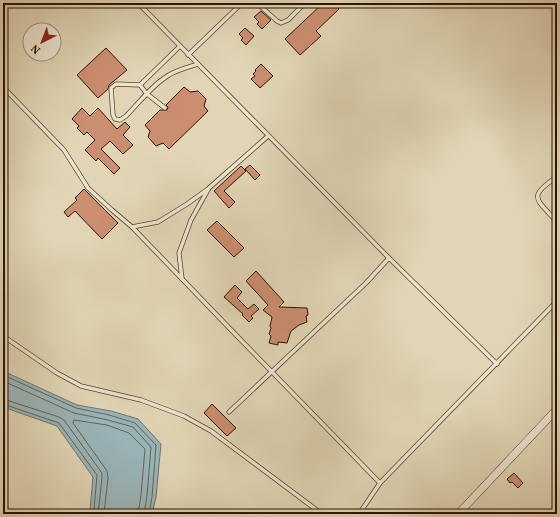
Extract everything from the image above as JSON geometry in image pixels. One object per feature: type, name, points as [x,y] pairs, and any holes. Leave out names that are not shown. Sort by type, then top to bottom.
[{"type":"street","points":[[458,514],[557,409]]},
{"type":"lane","points":[[138,3],[389,258],[497,364]]},
{"type":"lane","points":[[188,55],[242,3]]},
{"type":"lane","points":[[257,3],[281,23],[288,20],[305,3]]},
{"type":"lane","points":[[180,46],[140,85],[116,84],[111,88],[113,115],[115,119],[120,120],[126,116],[168,75],[198,64]]},
{"type":"lane","points":[[140,85],[147,94],[165,108]]},
{"type":"lane","points":[[3,86],[64,150],[88,188],[132,227],[380,483]]},
{"type":"lane","points":[[132,227],[158,222],[187,204],[209,188],[268,136]]},
{"type":"lane","points":[[557,177],[540,190],[537,195],[537,199],[557,222]]},
{"type":"lane","points":[[182,279],[179,253],[191,220],[209,188]]},
{"type":"lane","points":[[229,412],[366,283],[389,258]]},
{"type":"lane","points":[[359,514],[380,483],[557,301]]},
{"type":"lane","points":[[3,336],[57,373],[81,386],[141,400],[184,416],[211,431],[322,514]]},
{"type":"water","points":[[3,371],[77,405],[111,411],[138,419],[161,444],[156,497],[152,514],[87,514],[90,510],[93,477],[57,426],[3,407]]},
{"type":"building","points":[[323,3],[334,3],[339,9],[316,31],[321,36],[300,55],[285,39]]},
{"type":"building","points":[[261,11],[271,20],[262,29],[257,24],[259,22],[254,17]]},
{"type":"building","points":[[245,28],[254,36],[246,45],[241,40],[243,38],[239,34]]},
{"type":"building","points":[[106,48],[127,70],[109,85],[108,89],[98,98],[77,75]]},
{"type":"building","points":[[261,64],[273,76],[260,88],[251,79],[255,76],[253,74],[256,71],[255,70]]},
{"type":"building","points":[[184,87],[190,92],[198,91],[206,99],[204,106],[208,111],[169,149],[163,143],[156,146],[148,137],[150,131],[145,125],[160,110],[167,110],[168,107],[166,105]]},
{"type":"building","points":[[82,108],[90,116],[98,108],[117,129],[125,122],[130,127],[123,135],[133,145],[123,154],[110,141],[101,149],[120,168],[114,174],[98,158],[96,161],[85,150],[95,140],[87,132],[84,135],[77,128],[79,126],[72,119]]},
{"type":"building","points":[[250,165],[260,175],[255,180],[245,169]]},
{"type":"building","points":[[241,166],[246,171],[224,191],[235,202],[229,208],[214,191]]},
{"type":"building","points":[[84,189],[118,223],[102,239],[75,211],[68,217],[64,212],[77,200],[75,198]]},
{"type":"building","points":[[217,221],[244,248],[234,257],[207,230]]},
{"type":"building","points":[[256,271],[284,302],[279,307],[307,308],[307,322],[299,325],[291,331],[287,343],[278,342],[278,345],[269,343],[272,317],[263,310],[268,305],[246,281]]},
{"type":"building","points":[[235,285],[242,292],[237,298],[248,309],[254,304],[259,309],[251,316],[253,318],[249,322],[242,315],[243,314],[224,297]]},
{"type":"building","points":[[212,404],[236,428],[227,436],[204,413]]},
{"type":"building","points":[[514,473],[523,483],[518,488],[507,479]]}]
